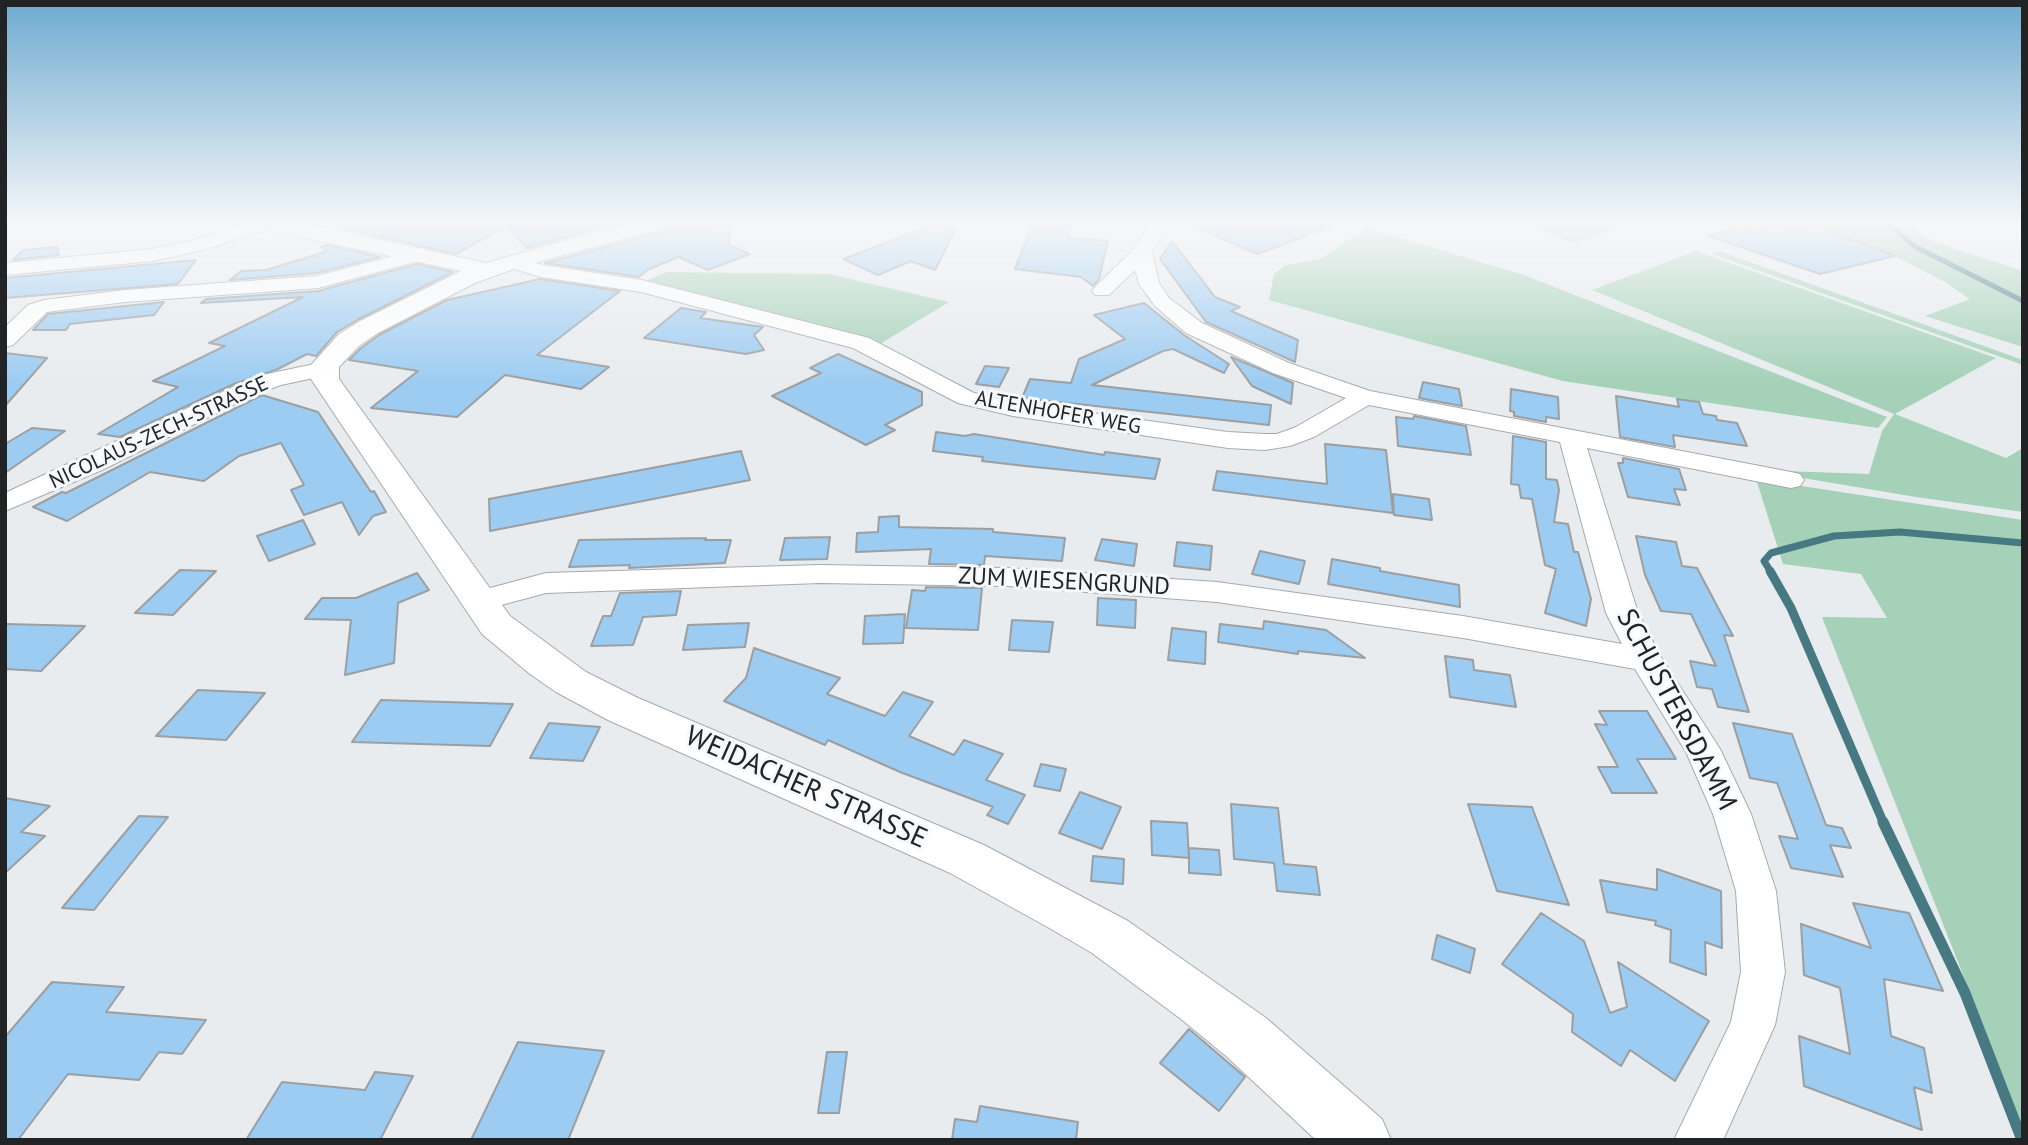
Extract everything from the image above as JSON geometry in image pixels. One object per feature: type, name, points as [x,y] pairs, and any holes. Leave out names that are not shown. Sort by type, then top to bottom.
[{"type":"street","points":[[5,340],[35,309],[44,306],[125,296],[318,282],[339,276]]},
{"type":"street","points":[[324,369],[332,354],[369,327],[412,304],[475,276]]},
{"type":"street","name":"ALTENHOFER WEG","points":[[578,276],[642,286],[861,343],[966,398],[1013,410],[1228,440],[1265,442],[1305,432],[1365,397]]},
{"type":"street","points":[[1102,291],[1117,276]]},
{"type":"street","points":[[1146,276],[1162,302],[1194,328],[1281,368],[1365,397],[1791,480]]},
{"type":"street","name":"NICOLAUS-ZECH-STRASSE","points":[[5,503],[93,464],[243,391],[275,379],[324,369]]},
{"type":"street","name":"WEIDACHER STRASSE","points":[[324,369],[325,379],[496,625],[544,664],[571,682],[623,709],[967,859],[1110,937],[1246,1037],[1361,1140]]},
{"type":"street","name":"SCHUSTERSDAMM","points":[[1570,438],[1622,612],[1646,660],[1707,760],[1732,814],[1756,891],[1763,972],[1753,1025],[1698,1140]]},
{"type":"street","name":"ZUM WIESENGRUND","points":[[479,601],[546,583],[820,574],[1008,577],[1217,592],[1451,625],[1646,660]]},
{"type":"green space","points":[[657,276],[839,276],[949,302],[880,344],[851,333],[646,281]]},
{"type":"green space","points":[[1274,276],[1527,276],[1887,417],[1878,428],[1563,381],[1269,300]]},
{"type":"green space","points":[[1628,276],[1767,276],[1996,358],[1895,414],[2006,458],[2023,448],[2023,512],[1755,470],[1869,474],[1882,431],[1894,414],[1592,290]]},
{"type":"green space","points":[[1775,276],[1790,276],[2023,360],[2023,365]]},
{"type":"green space","points":[[1934,276],[2023,276],[2023,347],[1925,316],[1970,299]]},
{"type":"green space","points":[[1756,479],[2023,520],[2023,1138],[1971,995],[1822,617],[1887,618],[1861,574],[1783,564]]},
{"type":"building","points":[[184,276],[178,284],[5,298],[5,278]]},
{"type":"building","points":[[234,276],[274,276],[230,280]]},
{"type":"building","points":[[371,276],[444,276],[337,332],[316,356],[307,354],[278,369],[234,384],[120,437],[98,434],[178,387],[153,381],[225,346],[209,343],[303,297],[201,303],[206,299],[318,291]]},
{"type":"building","points":[[1076,276],[1100,276],[1093,286]]},
{"type":"building","points":[[1173,276],[1199,276],[1215,297],[1240,307],[1231,311],[1298,340],[1295,362],[1206,322]]},
{"type":"building","points":[[540,279],[620,291],[537,355],[609,367],[581,389],[505,375],[457,417],[371,408],[418,371],[349,360],[361,348],[379,335],[447,300]]},
{"type":"building","points":[[164,302],[154,315],[70,324],[66,330],[33,330],[48,314]]},
{"type":"building","points":[[1144,303],[1184,335],[1229,364],[1224,373],[1173,349],[1163,351],[1092,385],[1271,405],[1269,425],[1022,398],[1030,379],[1071,383],[1079,359],[1125,339],[1094,315]]},
{"type":"building","points":[[681,308],[706,312],[700,318],[763,327],[754,335],[764,350],[746,354],[644,338]]},
{"type":"building","points":[[5,353],[47,358],[5,406]]},
{"type":"building","points":[[838,354],[922,392],[922,405],[885,425],[895,430],[866,445],[772,396],[821,373],[810,368]]},
{"type":"building","points":[[1231,357],[1293,383],[1291,404],[1252,386]]},
{"type":"building","points":[[985,366],[1009,368],[999,387],[976,384]]},
{"type":"building","points":[[1423,382],[1459,389],[1462,406],[1419,398]]},
{"type":"building","points":[[1511,389],[1558,397],[1559,419],[1546,417],[1546,422],[1514,416],[1514,412],[1510,411]]},
{"type":"building","points":[[262,395],[318,412],[386,512],[373,516],[359,535],[342,502],[304,515],[291,490],[304,485],[281,443],[239,456],[204,481],[150,472],[67,521],[33,507],[62,492],[66,493]]},
{"type":"building","points":[[1616,396],[1679,407],[1677,399],[1699,402],[1703,414],[1716,416],[1717,420],[1737,423],[1747,446],[1673,435],[1675,447],[1620,437]]},
{"type":"building","points":[[1414,416],[1466,426],[1471,455],[1398,446],[1396,417],[1413,419]]},
{"type":"building","points":[[32,428],[65,431],[5,473],[5,444]]},
{"type":"building","points":[[936,432],[965,436],[974,434],[1104,455],[1105,452],[1160,459],[1155,479],[982,461],[983,457],[933,451]]},
{"type":"building","points":[[1513,436],[1546,442],[1546,479],[1557,480],[1559,490],[1554,522],[1568,524],[1574,552],[1578,552],[1591,599],[1586,626],[1545,613],[1556,569],[1545,565],[1532,499],[1521,498],[1519,485],[1511,484]]},
{"type":"building","points":[[1325,444],[1386,450],[1393,513],[1213,490],[1217,471],[1327,484]]},
{"type":"building","points":[[741,451],[750,480],[490,531],[489,499]]},
{"type":"building","points":[[1623,458],[1679,469],[1686,490],[1674,489],[1680,505],[1628,497],[1618,463],[1623,463]]},
{"type":"building","points":[[1393,494],[1429,499],[1432,520],[1394,515]]},
{"type":"building","points":[[899,516],[899,527],[993,529],[993,532],[1065,538],[1062,561],[985,556],[984,565],[929,564],[931,549],[856,552],[857,533],[878,532],[879,517]]},
{"type":"building","points":[[303,520],[315,544],[269,561],[257,536]]},
{"type":"building","points":[[1636,536],[1676,542],[1682,566],[1697,568],[1733,636],[1724,635],[1749,712],[1718,707],[1712,689],[1697,687],[1690,661],[1716,666],[1691,614],[1661,611],[1645,575]]},
{"type":"building","points":[[830,537],[827,559],[780,560],[785,538]]},
{"type":"building","points":[[706,538],[705,540],[731,540],[725,563],[629,568],[630,565],[569,567],[579,540]]},
{"type":"building","points":[[1102,539],[1137,544],[1134,566],[1095,560]]},
{"type":"building","points":[[1177,542],[1212,546],[1210,570],[1174,566]]},
{"type":"building","points":[[1260,551],[1305,561],[1299,584],[1252,574]]},
{"type":"building","points":[[1332,559],[1380,568],[1380,571],[1459,585],[1460,607],[1328,584]]},
{"type":"building","points":[[180,570],[216,571],[173,615],[135,613]]},
{"type":"building","points":[[417,573],[429,590],[398,603],[394,663],[345,675],[351,620],[305,619],[322,598],[356,598]]},
{"type":"building","points":[[926,587],[982,588],[978,630],[906,628],[912,590],[925,591]]},
{"type":"building","points":[[681,591],[676,615],[643,617],[633,645],[591,646],[603,616],[611,616],[620,593]]},
{"type":"building","points":[[1098,598],[1136,600],[1135,628],[1097,625]]},
{"type":"building","points":[[905,614],[903,643],[863,644],[865,616]]},
{"type":"building","points":[[1012,620],[1053,622],[1049,652],[1009,650]]},
{"type":"building","points":[[1264,621],[1326,630],[1365,658],[1298,651],[1298,654],[1218,642],[1220,624],[1263,629]]},
{"type":"building","points":[[749,623],[745,647],[683,650],[688,625]]},
{"type":"building","points":[[5,624],[85,626],[41,671],[5,669]]},
{"type":"building","points":[[1172,628],[1206,632],[1205,664],[1168,660]]},
{"type":"building","points":[[754,648],[840,678],[827,694],[885,716],[903,692],[933,702],[909,736],[954,755],[964,740],[1003,754],[986,780],[1025,795],[1008,824],[987,815],[993,807],[900,772],[828,740],[825,745],[724,701],[746,678]]},
{"type":"building","points":[[1445,656],[1473,660],[1474,670],[1510,675],[1516,707],[1450,697]]},
{"type":"building","points":[[198,690],[265,693],[226,740],[156,736]]},
{"type":"building","points":[[381,700],[513,704],[490,746],[352,742]]},
{"type":"building","points":[[1599,711],[1647,711],[1676,759],[1637,759],[1657,793],[1612,793],[1598,767],[1618,767],[1595,724],[1607,725]]},
{"type":"building","points":[[549,723],[600,727],[583,761],[530,758]]},
{"type":"building","points":[[1733,723],[1792,734],[1826,825],[1842,828],[1851,848],[1830,845],[1843,877],[1791,868],[1779,836],[1798,839],[1777,783],[1750,778]]},
{"type":"building","points":[[1041,764],[1066,769],[1060,791],[1034,786]]},
{"type":"building","points":[[1080,792],[1121,807],[1102,849],[1059,833]]},
{"type":"building","points":[[5,798],[50,806],[21,832],[45,836],[5,873]]},
{"type":"building","points":[[1231,804],[1278,808],[1284,864],[1316,867],[1320,895],[1277,891],[1274,863],[1234,859]]},
{"type":"building","points":[[1468,804],[1532,807],[1569,905],[1497,891]]},
{"type":"building","points":[[139,816],[168,817],[94,910],[62,908]]},
{"type":"building","points":[[1151,821],[1187,823],[1189,858],[1152,855]]},
{"type":"building","points":[[1189,848],[1219,850],[1221,875],[1189,873]]},
{"type":"building","points":[[1093,856],[1124,859],[1123,884],[1091,881]]},
{"type":"building","points":[[1657,869],[1721,891],[1722,948],[1705,942],[1706,975],[1670,962],[1671,930],[1655,925],[1656,921],[1607,912],[1600,880],[1657,890]]},
{"type":"building","points":[[1853,903],[1909,913],[1943,991],[1884,979],[1891,1036],[1924,1048],[1932,1093],[1914,1087],[1922,1130],[1804,1086],[1799,1036],[1850,1054],[1840,988],[1804,975],[1801,924],[1871,948]]},
{"type":"building","points":[[1541,913],[1584,941],[1610,1013],[1627,1007],[1618,962],[1709,1021],[1675,1081],[1630,1050],[1621,1066],[1572,1032],[1573,1014],[1502,964]]},
{"type":"building","points":[[1437,935],[1475,949],[1470,973],[1432,959]]},
{"type":"building","points":[[52,982],[124,987],[106,1012],[206,1020],[182,1054],[159,1052],[139,1080],[68,1074],[18,1140],[5,1140],[5,1037]]},
{"type":"building","points":[[1189,1029],[1245,1077],[1219,1111],[1160,1063]]},
{"type":"building","points":[[518,1042],[604,1051],[568,1140],[471,1140]]},
{"type":"building","points":[[827,1052],[847,1052],[839,1113],[818,1113]]},
{"type":"building","points":[[375,1072],[413,1076],[380,1140],[246,1140],[282,1082],[365,1090]]},
{"type":"building","points":[[980,1106],[1078,1122],[1076,1140],[952,1140],[955,1119],[977,1122]]},
{"type":"waterway","points":[[1974,276],[2023,301]]},
{"type":"waterway","points":[[1771,572],[1764,561],[1771,553],[1834,536],[1900,532],[2023,543]]},
{"type":"waterway","points":[[1770,571],[1791,608],[1884,824]]},
{"type":"waterway","points":[[1883,822],[1965,993],[2022,1140]]}]
